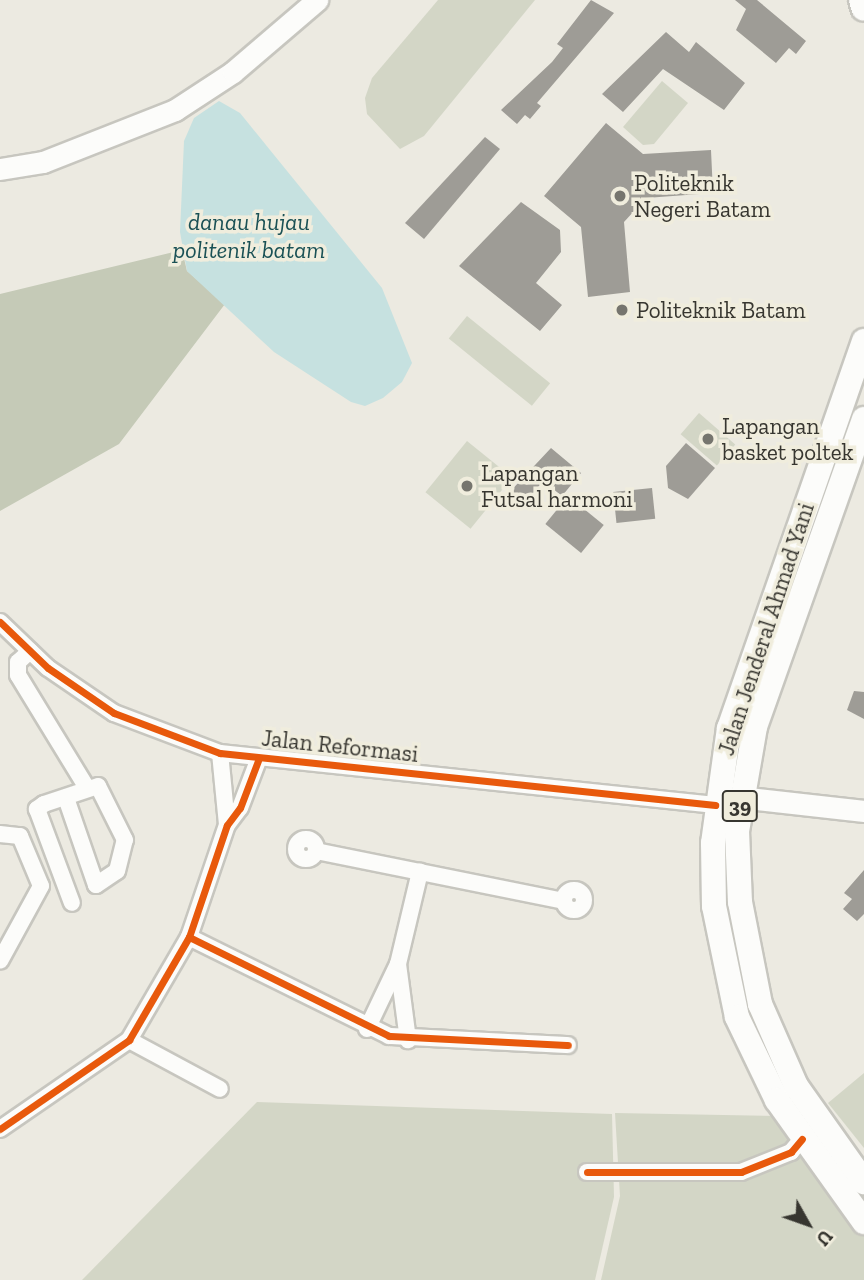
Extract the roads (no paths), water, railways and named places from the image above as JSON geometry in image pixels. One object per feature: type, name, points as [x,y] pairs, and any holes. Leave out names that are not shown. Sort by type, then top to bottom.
[{"type":"highway","points":[[861,0],[864,9]]},
{"type":"highway","name":"Jalan Jenderal Ahmad Yani","points":[[864,341],[729,728],[715,804],[714,906],[737,1017],[760,1069],[802,1139],[864,1222]]},
{"type":"highway","name":"Jalan Jenderal Ahmad Yani","points":[[864,419],[774,668],[740,804],[740,902],[760,1004],[796,1086],[864,1182]]},
{"type":"main road","points":[[0,159],[41,151],[179,94],[296,0]]},
{"type":"main road","points":[[0,169],[43,162],[175,110],[233,72],[317,0]]},
{"type":"main road","points":[[740,804],[864,811]]},
{"type":"main road","points":[[740,804],[864,825]]},
{"type":"street","name":"Jalan Reformasi","points":[[0,622],[30,651],[114,713],[220,753],[715,804]]},
{"type":"street","points":[[30,651],[18,662],[18,674],[87,788]]},
{"type":"street","points":[[220,753],[227,825]]},
{"type":"street","points":[[0,1129],[129,1040],[189,937],[227,825],[240,808],[259,758]]},
{"type":"street","points":[[65,798],[93,880],[103,886],[117,871],[124,836],[102,788],[87,788],[40,806],[36,814],[72,903]]},
{"type":"street","points":[[0,834],[20,836],[41,886],[0,961]]},
{"type":"street","points":[[316,851],[564,901]]},
{"type":"street","points":[[367,1029],[398,964],[420,872]]},
{"type":"street","points":[[189,937],[367,1029],[408,1041],[568,1045]]},
{"type":"street","points":[[398,964],[408,1041]]},
{"type":"street","points":[[129,1040],[220,1090]]},
{"type":"street","points":[[586,1172],[741,1172],[791,1152],[802,1139]]},
{"type":"water","name":"danau hujau politenik batam","points":[[219,101],[240,113],[382,288],[412,363],[402,382],[383,398],[365,406],[351,402],[274,352],[187,271],[180,232],[184,141],[194,118]]},
{"type":"place","name":"Politeknik Negeri Batam","points":[[620,196]]},
{"type":"place","name":"Politeknik Batam","points":[[622,310]]},
{"type":"place","name":"Lapangan basket poltek","points":[[708,439]]},
{"type":"place","name":"Lapangan Futsal harmoni","points":[[467,486]]}]
